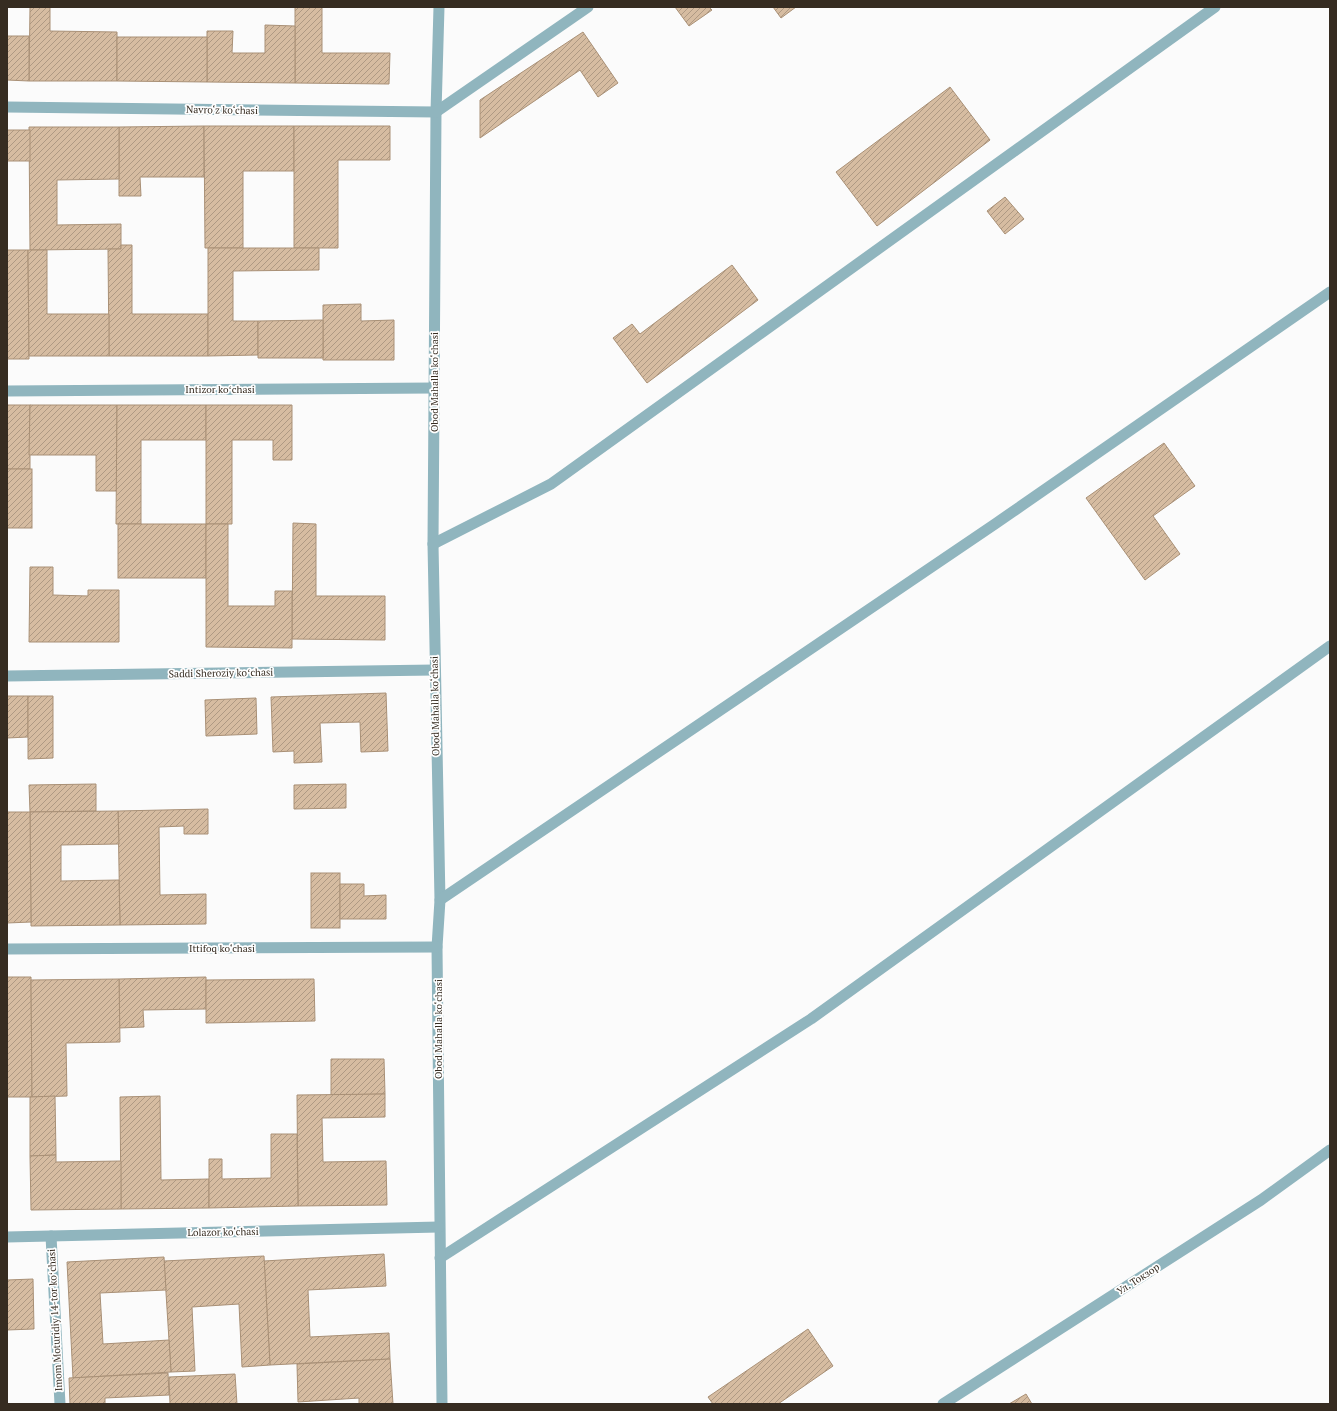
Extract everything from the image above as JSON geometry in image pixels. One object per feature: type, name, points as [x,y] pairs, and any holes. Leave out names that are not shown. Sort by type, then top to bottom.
[{"type":"street","name":"Obod Mahalla ko‘chasi","points":[[439,7],[436,112],[433,544],[434,670],[440,900],[437,947],[442,1404]]},
{"type":"street","points":[[436,112],[588,7]]},
{"type":"street","points":[[433,544],[550,484],[1215,7]]},
{"type":"street","name":"Navro‘z ko‘chasi","points":[[7,107],[436,112]]},
{"type":"street","points":[[440,900],[995,524],[1330,292]]},
{"type":"street","name":"Intizor koʻchasi","points":[[7,391],[434,388]]},
{"type":"street","points":[[440,1258],[811,1019],[1330,646]]},
{"type":"street","name":"Saddi Sheroziy koʻchasi","points":[[7,676],[434,670]]},
{"type":"street","name":"Ittifoq ko‘chasi","points":[[7,948],[437,947]]},
{"type":"street","name":"Ул. Токзор","points":[[943,1404],[1261,1200],[1330,1150]]},
{"type":"street","name":"Lolazor ko‘chasi","points":[[7,1237],[439,1227]]},
{"type":"street","name":"Imom Moturidiy 14-tor koʻchasi","points":[[51,1236],[60,1404]]},
{"type":"building","points":[[30,7],[50,7],[50,31],[117,32],[117,81],[29,81]]},
{"type":"building","points":[[295,7],[322,7],[322,53],[390,53],[389,84],[295,83]]},
{"type":"building","points":[[675,7],[709,7],[712,10],[689,26]]},
{"type":"building","points":[[773,7],[796,7],[781,18]]},
{"type":"building","points":[[265,25],[295,26],[295,83],[207,82],[207,31],[233,31],[232,53],[265,53]]},
{"type":"building","points":[[583,32],[618,83],[598,97],[580,70],[480,138],[480,100]]},
{"type":"building","points":[[7,36],[29,36],[29,81],[7,80]]},
{"type":"building","points":[[117,37],[207,37],[207,82],[117,81]]},
{"type":"building","points":[[950,87],[990,140],[877,226],[836,172]]},
{"type":"building","points":[[204,126],[204,177],[140,177],[141,196],[119,196],[119,127]]},
{"type":"building","points":[[204,126],[294,126],[294,171],[243,171],[243,248],[205,248]]},
{"type":"building","points":[[294,126],[390,126],[390,160],[338,160],[338,248],[294,248]]},
{"type":"building","points":[[29,127],[119,127],[119,179],[57,180],[57,225],[121,224],[121,249],[30,250]]},
{"type":"building","points":[[7,130],[30,130],[30,161],[7,161]]},
{"type":"building","points":[[1005,197],[1024,219],[1005,234],[987,211]]},
{"type":"building","points":[[121,245],[132,245],[132,314],[208,314],[208,356],[109,356],[108,249],[121,249]]},
{"type":"building","points":[[208,248],[319,248],[319,270],[233,271],[233,321],[258,321],[258,355],[208,356]]},
{"type":"building","points":[[7,250],[28,250],[29,359],[7,359]]},
{"type":"building","points":[[28,250],[47,250],[47,314],[109,314],[109,356],[29,356]]},
{"type":"building","points":[[732,265],[758,300],[647,383],[613,338],[632,324],[640,334]]},
{"type":"building","points":[[361,304],[361,321],[394,320],[394,360],[323,360],[323,305]]},
{"type":"building","points":[[323,320],[323,358],[258,358],[258,321]]},
{"type":"building","points":[[7,405],[30,405],[30,469],[7,469]]},
{"type":"building","points":[[30,405],[117,405],[117,491],[96,491],[96,455],[29,455]]},
{"type":"building","points":[[117,405],[206,405],[206,440],[141,440],[141,524],[116,524]]},
{"type":"building","points":[[206,405],[292,405],[292,460],[273,460],[273,440],[232,440],[232,524],[206,524]]},
{"type":"building","points":[[1164,443],[1195,486],[1153,516],[1180,554],[1145,580],[1086,498]]},
{"type":"building","points":[[7,469],[32,469],[32,528],[7,528]]},
{"type":"building","points":[[293,523],[316,524],[316,596],[385,596],[385,640],[292,639]]},
{"type":"building","points":[[118,524],[206,524],[206,578],[118,578]]},
{"type":"building","points":[[206,524],[228,524],[228,606],[275,606],[275,591],[292,591],[292,648],[206,647]]},
{"type":"building","points":[[30,567],[53,567],[53,595],[88,596],[88,590],[119,590],[119,642],[29,642]]},
{"type":"building","points":[[386,693],[388,751],[361,752],[360,722],[320,723],[322,762],[294,763],[294,751],[273,752],[271,697]]},
{"type":"building","points":[[7,696],[28,696],[28,737],[7,738]]},
{"type":"building","points":[[28,696],[53,696],[53,758],[28,759]]},
{"type":"building","points":[[256,698],[257,734],[206,736],[205,700]]},
{"type":"building","points":[[96,784],[96,811],[30,812],[29,785]]},
{"type":"building","points":[[346,784],[346,808],[294,809],[294,785]]},
{"type":"building","points":[[208,809],[208,834],[184,834],[184,826],[159,827],[160,895],[206,894],[206,924],[120,925],[118,811]]},
{"type":"building","points":[[118,811],[119,844],[61,845],[61,881],[119,880],[120,925],[31,926],[30,812]]},
{"type":"building","points":[[7,812],[30,812],[31,922],[7,923]]},
{"type":"building","points":[[311,873],[340,873],[340,928],[311,928]]},
{"type":"building","points":[[340,884],[364,884],[364,896],[386,895],[386,919],[340,919]]},
{"type":"building","points":[[7,977],[31,977],[32,1097],[7,1097]]},
{"type":"building","points":[[206,977],[206,1009],[143,1010],[144,1027],[119,1028],[119,979]]},
{"type":"building","points":[[119,979],[120,1042],[66,1043],[67,1096],[32,1097],[31,980]]},
{"type":"building","points":[[314,979],[315,1021],[206,1023],[206,980]]},
{"type":"building","points":[[331,1059],[384,1059],[385,1094],[331,1095]]},
{"type":"building","points":[[385,1094],[385,1117],[322,1118],[323,1162],[386,1161],[387,1205],[298,1206],[297,1095]]},
{"type":"building","points":[[55,1096],[56,1155],[30,1156],[30,1097]]},
{"type":"building","points":[[160,1096],[161,1180],[209,1179],[209,1208],[121,1209],[120,1097]]},
{"type":"building","points":[[271,1134],[297,1134],[298,1206],[209,1208],[209,1159],[222,1159],[222,1179],[271,1178]]},
{"type":"building","points":[[56,1155],[56,1162],[121,1161],[121,1209],[31,1210],[30,1156]]},
{"type":"building","points":[[384,1254],[386,1286],[308,1290],[310,1337],[389,1333],[390,1359],[270,1365],[264,1261]]},
{"type":"building","points":[[264,1256],[270,1365],[242,1367],[239,1304],[192,1307],[195,1371],[171,1372],[164,1261]]},
{"type":"building","points":[[164,1257],[166,1290],[100,1293],[103,1344],[169,1340],[171,1372],[73,1378],[67,1262]]},
{"type":"building","points":[[33,1279],[34,1329],[7,1330],[7,1280]]},
{"type":"building","points":[[808,1329],[833,1366],[778,1404],[713,1404],[708,1397]]},
{"type":"building","points":[[390,1359],[393,1404],[359,1404],[359,1398],[298,1402],[297,1364]]},
{"type":"building","points":[[168,1373],[169,1395],[105,1398],[105,1404],[70,1404],[69,1378]]},
{"type":"building","points":[[235,1374],[237,1404],[170,1404],[169,1377]]},
{"type":"building","points":[[1026,1394],[1032,1404],[1009,1404]]}]
